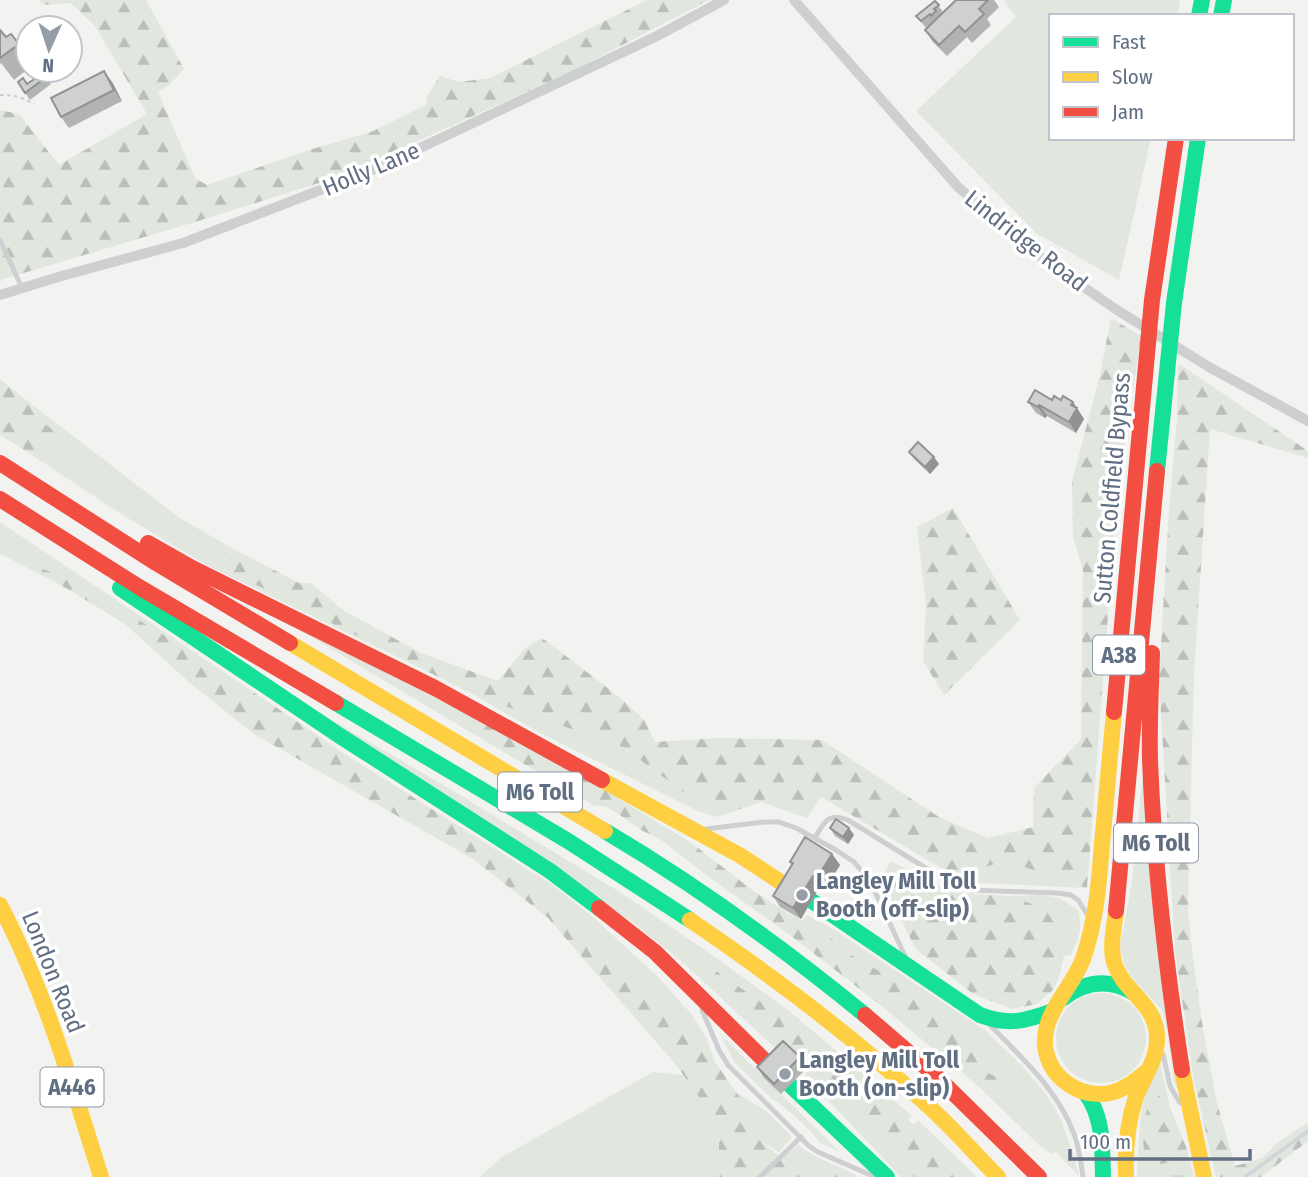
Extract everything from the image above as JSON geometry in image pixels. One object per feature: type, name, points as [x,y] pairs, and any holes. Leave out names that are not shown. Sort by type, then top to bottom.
[{"type":"highway","name":"Sutton Coldfield Bypass","points":[[1085,1092],[1062,1080],[1054,1071],[1046,1052],[1045,1038],[1047,1025],[1056,1006],[1079,969],[1097,903],[1152,300],[1176,140]]},
{"type":"highway","name":"Sutton Coldfield Bypass","points":[[1157,1030],[1151,1012],[1118,972],[1113,961],[1174,303],[1198,140]]},
{"type":"highway","name":"M6 Toll","points":[[0,462],[156,563],[639,851],[696,889],[862,1012],[962,1100],[1039,1177]]},
{"type":"highway","points":[[0,462],[192,568],[435,688],[741,856],[791,889]]},
{"type":"highway","name":"M6 Toll","points":[[0,500],[141,603],[340,736],[550,871],[655,952],[773,1069]]},
{"type":"highway","name":"M6 Toll","points":[[0,500],[163,601],[568,841],[731,948],[824,1018],[888,1071],[939,1116],[998,1177]]},
{"type":"highway","name":"M6 Toll","points":[[1154,505],[1150,758],[1161,922],[1191,1123],[1204,1177]]},
{"type":"highway","points":[[812,901],[980,1015],[995,1021],[1024,1022],[1056,1006],[1076,988],[1091,983],[1117,984],[1140,997]]},
{"type":"highway","name":"London Road","points":[[0,905],[18,939],[58,1042],[101,1177]]},
{"type":"highway","points":[[1126,1177],[1128,1126],[1135,1098],[1156,1051],[1157,1030]]},
{"type":"highway","points":[[1085,1092],[1113,1092],[1130,1085],[1147,1071]]},
{"type":"highway","points":[[790,1085],[887,1177]]},
{"type":"highway","points":[[1085,1092],[1094,1102],[1099,1116],[1103,1177]]},
{"type":"street","name":"Holly Lane","points":[[0,295],[183,243],[380,167],[655,37],[724,0]]},
{"type":"street","name":"Lindridge Road","points":[[794,0],[958,187],[1043,259],[1117,310],[1209,367],[1308,421]]},
{"type":"lane","points":[[0,240],[22,288]]},
{"type":"lane","points":[[815,838],[824,823],[838,816],[953,885],[971,890],[1071,895],[1086,912],[1092,927]]},
{"type":"lane","points":[[692,830],[779,822],[815,838],[853,862],[870,881],[911,967]]},
{"type":"lane","points":[[693,989],[728,1065],[818,1152],[875,1177]]},
{"type":"lane","points":[[980,1015],[1049,1088],[1064,1110],[1075,1135],[1083,1177]]},
{"type":"lane","points":[[1157,1030],[1170,1086],[1191,1123]]},
{"type":"lane","points":[[761,1177],[802,1137]]},
{"type":"path","points":[[0,95],[11,94],[34,104]]},
{"type":"green space","points":[[39,0],[146,0],[184,69],[168,86],[158,92],[195,178],[207,185],[371,132],[426,105],[427,96],[440,76],[459,82],[490,78],[647,0],[709,0],[570,72],[338,177],[0,280],[0,110],[19,114],[59,165],[147,114],[95,26],[84,14],[71,3],[44,5]]},
{"type":"green space","points":[[1004,0],[1180,0],[1178,14],[1049,14],[1049,140],[1151,140],[1119,280],[1036,233],[916,111],[1016,17]]},
{"type":"green space","points":[[1111,318],[1141,336],[1117,499],[1087,888],[1006,861],[981,868],[977,883],[943,869],[821,797],[807,818],[761,802],[717,817],[623,747],[476,696],[221,567],[228,546],[299,583],[311,583],[343,610],[421,653],[498,681],[524,649],[542,638],[633,709],[644,720],[655,742],[718,738],[822,740],[939,817],[988,838],[1033,827],[1034,788],[1081,739],[1083,570],[1073,537],[1072,481],[1100,375]]},
{"type":"green space","points":[[1178,363],[1308,451],[1308,458],[1210,429],[1194,672],[1188,908],[1203,1029],[1217,1103],[1235,1166],[1262,1158],[1277,1143],[1308,1122],[1308,1141],[1261,1177],[1216,1177],[1194,1081],[1175,952],[1159,679],[1177,420]]},
{"type":"green space","points":[[0,379],[30,403],[38,419],[63,437],[38,444],[35,454],[0,435]]},
{"type":"green space","points":[[30,403],[180,518],[228,546],[221,567],[439,677],[208,566],[121,514],[26,451],[34,454],[38,444],[62,437],[40,421]]},
{"type":"green space","points":[[953,508],[1020,620],[944,695],[923,661],[926,605],[917,527]]},
{"type":"green space","points":[[0,522],[209,662],[68,578],[0,554]]},
{"type":"green space","points":[[1,554],[68,578],[209,662],[348,756],[495,849],[557,909],[643,983],[715,1062],[743,1102],[758,1139],[788,1164],[843,1170],[853,1177],[719,1177],[716,1121],[677,1066],[548,918],[473,859],[254,734],[189,682],[125,624],[66,588]]},
{"type":"green space","points":[[303,632],[470,714],[466,716],[465,729]]},
{"type":"green space","points":[[476,696],[623,747],[717,817],[698,811],[540,733]]},
{"type":"green space","points":[[306,705],[623,894],[793,1014],[911,1115],[907,1120],[809,1038],[705,964],[743,1013],[746,1010],[754,1016],[759,1029],[787,1053],[784,1056],[680,960],[632,922]]},
{"type":"green space","points":[[470,714],[559,762],[693,844],[752,890],[826,933],[849,954],[911,989],[923,1006],[945,1017],[971,1042],[979,1061],[988,1073],[1003,1080],[1000,1090],[997,1092],[987,1085],[977,1085],[879,1004],[660,839],[605,806],[595,806],[465,729],[466,716]]},
{"type":"green space","points":[[1145,752],[1181,1095],[1174,1082],[1162,1010],[1130,975],[1120,947],[1132,881]]},
{"type":"green space","points":[[495,849],[551,884],[593,917],[659,978],[692,1015],[708,1041],[715,1062],[643,983],[557,909]]},
{"type":"green space","points":[[891,861],[948,891],[1012,896],[1046,910],[1060,933],[1064,956],[1054,989],[1037,1004],[1012,1009],[973,994],[916,949],[880,880]]},
{"type":"green space","points":[[1006,861],[1087,888],[977,883],[981,868]]},
{"type":"green space","points":[[1042,895],[1059,898],[1078,910],[1079,933],[1071,955],[1064,956],[1060,933],[1010,896]]},
{"type":"green space","points":[[807,915],[836,931],[986,1031],[1046,1094],[1060,1117],[1079,1176],[1056,1152],[1052,1154],[1040,1146],[977,1085],[987,1085],[988,1073],[979,1061],[971,1042],[945,1017],[923,1006],[911,989],[849,954],[826,933],[802,921]]},
{"type":"green space","points":[[704,963],[841,1063],[906,1118],[967,1177],[914,1177],[816,1078],[759,1029],[754,1016],[747,1010],[742,1013],[711,983]]},
{"type":"green space","points":[[1101,993],[1118,996],[1133,1006],[1143,1021],[1146,1038],[1143,1055],[1133,1070],[1118,1080],[1101,1083],[1084,1080],[1069,1070],[1059,1055],[1056,1038],[1059,1021],[1069,1006],[1084,996]]},
{"type":"green space","points":[[720,1034],[840,1152],[819,1142],[798,1119],[735,1063]]},
{"type":"green space","points":[[1160,1063],[1170,1107],[1159,1095],[1178,1161],[1187,1149],[1194,1177],[1137,1177],[1140,1121],[1145,1095]]},
{"type":"green space","points":[[808,1071],[914,1177],[901,1177],[805,1076]]},
{"type":"green space","points":[[653,1072],[683,1075],[716,1121],[719,1177],[480,1177],[502,1157]]},
{"type":"green space","points":[[736,1092],[767,1112],[792,1137],[779,1152],[757,1139],[743,1102]]},
{"type":"green space","points":[[1159,1095],[1170,1107],[1187,1149],[1178,1161],[1160,1164],[1145,1155],[1141,1129],[1151,1097]]},
{"type":"green space","points":[[918,1120],[977,1177],[967,1177],[913,1125]]},
{"type":"green space","points":[[798,1145],[859,1177],[853,1177],[843,1170],[788,1164],[782,1159]]},
{"type":"building","points":[[956,0],[988,0],[979,9],[984,14],[965,32],[959,26],[939,45],[925,30]]},
{"type":"building","points":[[935,1],[939,5],[934,9],[936,11],[921,21],[916,16]]},
{"type":"building","points":[[0,30],[6,37],[11,34],[14,38],[14,48],[0,58]]},
{"type":"building","points":[[104,71],[114,90],[61,117],[51,98],[78,84],[84,84],[84,81]]},
{"type":"building","points":[[19,84],[37,84],[25,93]]},
{"type":"building","points":[[1035,390],[1052,400],[1054,396],[1061,400],[1063,396],[1073,402],[1071,405],[1077,408],[1069,422],[1039,405],[1038,407],[1028,402]]},
{"type":"building","points":[[918,442],[934,457],[925,467],[909,452]]},
{"type":"building","points":[[836,819],[849,828],[843,837],[830,828]]},
{"type":"building","points":[[805,837],[832,854],[817,878],[813,876],[793,908],[773,896]]},
{"type":"building","points":[[783,1041],[800,1057],[774,1084],[757,1067]]},
{"type":"waterway","points":[[1245,1177],[1308,1131]]},
{"type":"waterway","points":[[1172,1177],[1183,1177]]},
{"type":"traffic: fast","points":[[1199,14],[1202,0]]},
{"type":"traffic: fast","points":[[1221,14],[1224,0]]},
{"type":"traffic: fast","points":[[1157,471],[1174,303],[1198,140]]},
{"type":"traffic: fast","points":[[120,588],[340,736],[550,871],[599,908]]},
{"type":"traffic: fast","points":[[336,703],[568,841],[690,920]]},
{"type":"traffic: fast","points":[[605,831],[738,918],[865,1015]]},
{"type":"traffic: fast","points":[[812,901],[980,1015],[1017,1021],[1053,1011]]},
{"type":"traffic: fast","points":[[1062,999],[1079,988],[1097,984],[1115,985],[1134,993]]},
{"type":"traffic: fast","points":[[790,1085],[887,1177]]},
{"type":"traffic: fast","points":[[1085,1092],[1099,1122],[1103,1177]]},
{"type":"traffic: slow","points":[[290,643],[605,831]]},
{"type":"traffic: slow","points":[[1114,712],[1094,917],[1083,959],[1049,1021],[1045,1045],[1047,1056],[1059,1076],[1087,1093],[1115,1092],[1146,1072]]},
{"type":"traffic: slow","points":[[602,780],[741,856],[791,889]]},
{"type":"traffic: slow","points":[[0,905],[44,1005],[101,1177]]},
{"type":"traffic: slow","points":[[1116,911],[1113,959],[1119,975],[1152,1016],[1157,1037],[1153,1061],[1136,1097],[1131,1117],[1126,1147],[1126,1177]]},
{"type":"traffic: slow","points":[[690,920],[787,989],[879,1062],[938,1115],[998,1177]]},
{"type":"traffic: slow","points":[[1182,1070],[1204,1177]]},
{"type":"traffic: jam","points":[[1114,712],[1152,300],[1176,140]]},
{"type":"traffic: jam","points":[[0,463],[156,563],[290,643]]},
{"type":"traffic: jam","points":[[1116,911],[1157,471]]},
{"type":"traffic: jam","points":[[0,499],[139,587],[336,703]]},
{"type":"traffic: jam","points":[[148,543],[192,568],[435,688],[602,780]]},
{"type":"traffic: jam","points":[[1152,653],[1150,747],[1154,838],[1166,955],[1182,1070]]},
{"type":"traffic: jam","points":[[599,908],[655,952],[773,1069]]},
{"type":"traffic: jam","points":[[865,1015],[936,1076],[1039,1177]]},
{"type":"place","name":"Langley Mill Toll Booth (off-slip)","points":[[802,895]]},
{"type":"place","name":"Langley Mill Toll Booth (on-slip)","points":[[785,1074]]}]
